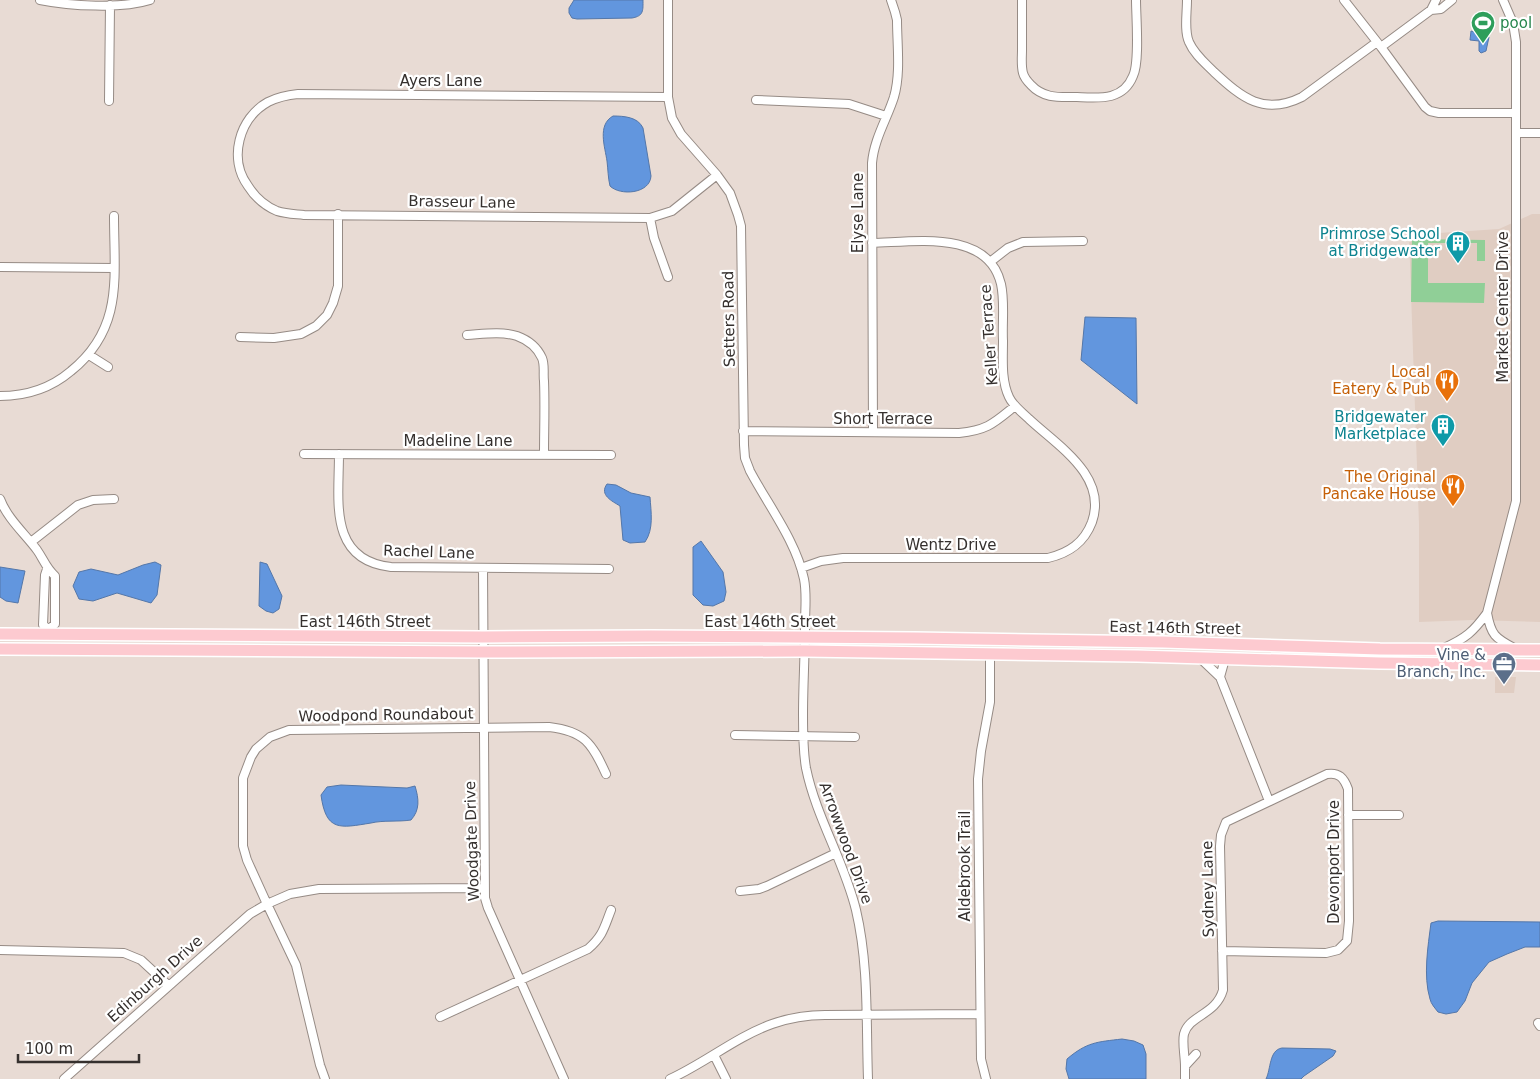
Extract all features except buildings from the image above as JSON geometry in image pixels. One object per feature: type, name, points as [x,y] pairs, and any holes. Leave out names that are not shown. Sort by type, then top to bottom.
[{"type":"main road","name":"East 146th Street","points":[[0,634],[49,632],[483,645]]},
{"type":"main road","name":"East 146th Street","points":[[805,645],[915,638],[1163,642],[1380,649],[1540,650]]},
{"type":"main road","name":"East 146th Street","points":[[0,649],[483,645],[805,645],[990,654],[1540,665]]},
{"type":"street","points":[[40,0],[69,4],[110,5],[135,4],[150,0]]},
{"type":"street","name":"Setters Road","points":[[668,0],[668,96],[672,118],[681,134],[730,193],[741,226],[743,431],[745,458],[750,472],[792,546],[801,568],[806,587],[805,645]]},
{"type":"street","name":"Elyse Lane","points":[[873,432],[872,156],[877,138],[894,98],[898,78],[897,20],[890,0]]},
{"type":"street","points":[[1022,0],[1023,73],[1037,91],[1045,96],[1057,98],[1109,97],[1120,92],[1128,84],[1134,76],[1136,63],[1136,0]]},
{"type":"street","points":[[1187,0],[1188,41],[1199,56],[1234,91],[1254,102],[1273,105],[1292,102],[1302,97],[1431,10],[1441,9],[1452,0]]},
{"type":"street","points":[[1344,0],[1430,111],[1444,114],[1516,113]]},
{"type":"street","points":[[1431,10],[1436,0]]},
{"type":"street","name":"Market Center Drive","points":[[1442,649],[1468,635],[1487,613],[1516,501],[1515,35],[1509,12],[1503,0]]},
{"type":"street","points":[[109,101],[110,5]]},
{"type":"street","name":"Ayers Lane","points":[[239,143],[246,124],[258,110],[267,103],[287,95],[668,96]]},
{"type":"street","points":[[756,100],[849,104],[886,116]]},
{"type":"street","points":[[1516,133],[1540,133]]},
{"type":"street","name":"Brasseur Lane","points":[[239,143],[238,161],[245,182],[265,204],[288,214],[650,218],[672,211],[717,175]]},
{"type":"street","points":[[240,337],[274,338],[301,334],[316,326],[326,315],[334,303],[338,286],[338,214]]},
{"type":"street","points":[[0,396],[21,395],[42,389],[56,382],[89,355],[102,336],[112,301],[114,216]]},
{"type":"street","points":[[650,218],[654,238],[668,276]]},
{"type":"street","points":[[990,262],[1008,248],[1023,242],[1083,241]]},
{"type":"street","name":"Keller Terrace","points":[[872,243],[934,242],[959,244],[974,250],[990,262],[998,276],[1002,289],[1004,384],[1015,406],[1073,459],[1088,478],[1092,486],[1094,501],[1093,518],[1090,528]]},
{"type":"street","points":[[0,267],[114,268]]},
{"type":"street","points":[[467,334],[504,334],[515,336],[525,340],[539,352],[543,361],[544,454]]},
{"type":"street","points":[[89,355],[108,367]]},
{"type":"street","name":"Short Terrace","points":[[743,431],[972,432],[982,430],[1015,406]]},
{"type":"street","name":"Madeline Lane","points":[[304,454],[612,455]]},
{"type":"street","name":"Rachel Lane","points":[[339,454],[340,522],[346,539],[352,548],[369,562],[391,567],[608,569]]},
{"type":"street","points":[[0,499],[6,511],[31,542],[48,569],[45,575],[43,625],[49,632],[49,649]]},
{"type":"street","points":[[31,542],[78,505],[93,500],[114,499]]},
{"type":"street","name":"Wentz Drive","points":[[801,568],[821,561],[843,558],[1048,558],[1070,550],[1079,544],[1090,528]]},
{"type":"street","name":"Woodgate Drive","points":[[483,568],[484,888],[488,908],[564,1079]]},
{"type":"street","points":[[1487,613],[1489,625],[1494,635],[1517,650]]},
{"type":"street","name":"Arrowwood Drive","points":[[805,645],[803,736],[806,766],[812,790],[844,872],[856,909],[862,938],[868,1079]]},
{"type":"street","name":"Aldebrook Trail","points":[[986,1079],[981,1059],[978,770],[990,702],[990,654]]},
{"type":"street","points":[[1200,658],[1220,677],[1269,801]]},
{"type":"street","points":[[1220,677],[1225,659]]},
{"type":"street","name":"Woodpond Roundabout","points":[[325,1079],[296,965],[247,860],[243,846],[243,778],[251,757],[262,743],[280,732],[297,730],[549,727],[571,731],[592,746],[606,774]]},
{"type":"street","points":[[735,735],[855,737]]},
{"type":"street","name":"Sydney Lane","points":[[1185,1079],[1184,1033],[1192,1022],[1215,1006],[1221,998],[1223,990],[1220,846],[1222,828],[1226,822],[1327,774],[1334,773],[1340,776]]},
{"type":"street","name":"Devonport Drive","points":[[1222,951],[1326,953],[1338,950],[1348,941],[1348,788],[1345,780],[1340,776]]},
{"type":"street","points":[[1348,815],[1399,815]]},
{"type":"street","points":[[740,891],[767,886],[836,853]]},
{"type":"street","points":[[268,904],[290,894],[319,889],[484,888]]},
{"type":"street","name":"Edinburgh Drive","points":[[68,1078],[168,985],[250,914],[268,904]]},
{"type":"street","points":[[440,1017],[588,949],[598,941],[611,910]]},
{"type":"street","points":[[0,950],[124,953],[141,960],[168,985]]},
{"type":"street","points":[[670,1079],[750,1033],[782,1021],[816,1015],[980,1014]]},
{"type":"street","points":[[1185,1066],[1196,1054]]},
{"type":"street","points":[[714,1055],[726,1079]]},
{"type":"shaded area","points":[[1532,214],[1540,214],[1540,622],[1472,620],[1419,622],[1419,524],[1409,235],[1499,229]]},
{"type":"shaded area","points":[[1495,677],[1516,677],[1514,693],[1495,693]]},
{"type":"green space","points":[[1412,239],[1485,240],[1485,261],[1477,261],[1477,243],[1428,243],[1428,283],[1485,283],[1484,303],[1411,302]]},
{"type":"water","points":[[574,0],[643,0],[643,10],[639,16],[632,18],[577,19],[572,18],[569,13],[569,8]]},
{"type":"water","name":"pool","points":[[1471,31],[1489,37],[1486,51],[1481,53],[1479,51],[1479,41],[1470,40]]},
{"type":"water","points":[[613,116],[634,119],[643,128],[651,176],[646,187],[634,192],[620,191],[610,186],[603,137],[605,125]]},
{"type":"water","points":[[1085,317],[1136,318],[1137,404],[1081,360]]},
{"type":"water","points":[[607,484],[616,485],[631,493],[650,497],[651,526],[645,542],[630,543],[623,540],[620,506],[610,500],[605,494]]},
{"type":"water","points":[[701,541],[723,572],[726,592],[724,601],[713,606],[703,605],[693,595],[693,547]]},
{"type":"water","points":[[155,562],[161,565],[157,595],[151,603],[117,593],[93,601],[79,599],[73,586],[79,572],[91,569],[118,575]]},
{"type":"water","points":[[260,562],[267,564],[282,596],[279,609],[273,613],[259,606]]},
{"type":"water","points":[[0,567],[25,571],[18,603],[6,601],[0,597]]},
{"type":"water","points":[[341,785],[407,788],[415,786],[418,800],[416,812],[411,820],[351,826],[336,825],[327,816],[321,795],[327,787]]},
{"type":"water","points":[[1438,921],[1540,922],[1540,947],[1525,947],[1489,962],[1472,983],[1465,1001],[1457,1012],[1446,1014],[1438,1012],[1431,1001],[1426,971],[1431,923]]},
{"type":"water","points":[[1122,1039],[1143,1045],[1146,1054],[1146,1079],[1069,1079],[1066,1069],[1067,1059],[1074,1053],[1093,1044]]},
{"type":"water","points":[[1282,1048],[1330,1049],[1336,1051],[1333,1056],[1301,1079],[1266,1079],[1275,1052]]},
{"type":"place","name":"pool","points":[[1483,44]]},
{"type":"place","name":"Primrose School at Bridgewater","points":[[1458,264]]},
{"type":"place","name":"Local Eatery & Pub","points":[[1447,402]]},
{"type":"place","name":"Bridgewater Marketplace","points":[[1443,447]]},
{"type":"place","name":"The Original Pancake House","points":[[1453,507]]},
{"type":"place","name":"Vine & Branch, Inc.","points":[[1504,685]]}]
